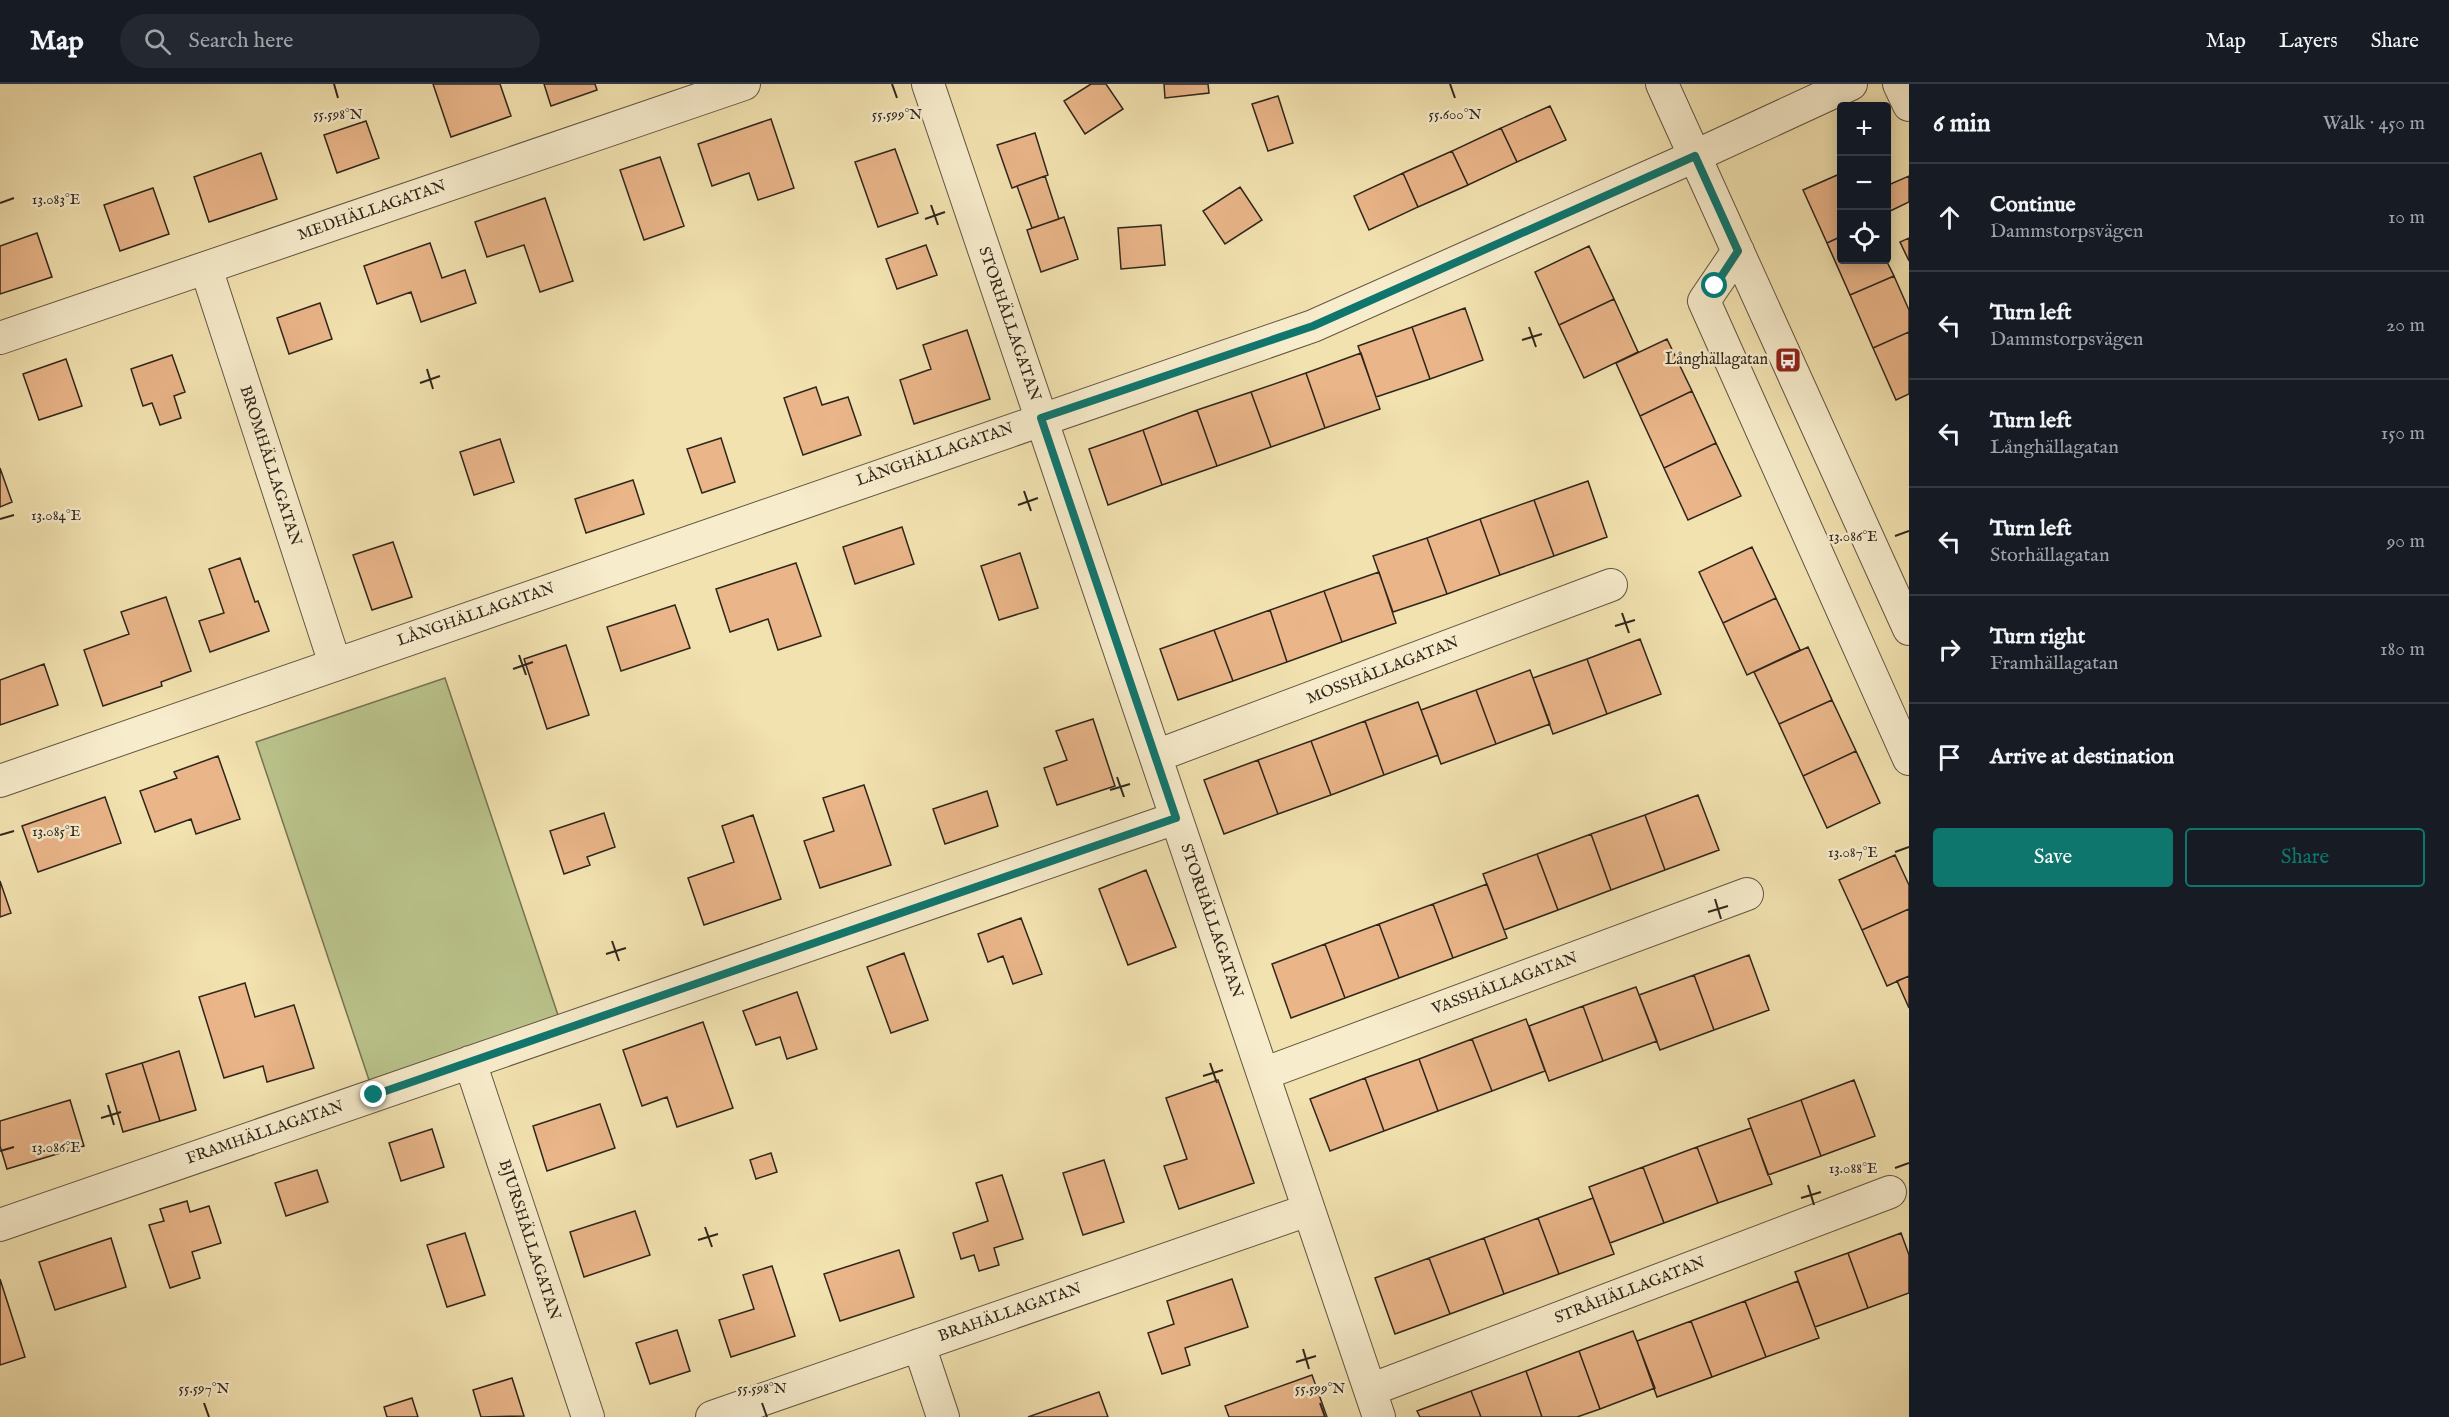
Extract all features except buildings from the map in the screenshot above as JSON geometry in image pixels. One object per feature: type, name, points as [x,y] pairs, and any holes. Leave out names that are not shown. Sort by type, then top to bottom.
[{"type":"street","name":"MEDHÄLLAGATAN","points":[[0,338],[744,84]]},
{"type":"street","name":"STORHÄLLAGATAN","points":[[928,84],[1374,1403]]},
{"type":"street","points":[[1662,84],[1909,629]]},
{"type":"street","name":"LÅNGHÄLLAGATAN","points":[[0,781],[1041,418],[1313,326],[1851,84]]},
{"type":"street","points":[[1899,84],[1909,105]]},
{"type":"street","points":[[1738,251],[1704,301],[1909,759]]},
{"type":"street","name":"BROMHÄLLAGATAN","points":[[206,268],[335,664]]},
{"type":"street","name":"MOSSHÄLLAGATAN","points":[[1156,756],[1611,585]]},
{"type":"street","name":"FRAMHÄLLAGATAN","points":[[0,1225],[1176,818]]},
{"type":"street","name":"VASSHÄLLAGATAN","points":[[1263,1074],[1747,894]]},
{"type":"street","name":"BJURSHÄLLAGATAN","points":[[470,1062],[588,1417]]},
{"type":"street","name":"STRÅHÄLLAGATAN","points":[[1374,1403],[1890,1192]]},
{"type":"street","name":"BRAHÄLLAGATAN","points":[[712,1417],[1308,1210]]},
{"type":"street","points":[[919,1345],[943,1417]]},
{"type":"green space","points":[[445,678],[563,1030],[374,1095],[256,742]]},
{"type":"place","name":"Långhällagatan","points":[[1788,360]]},
{"type":"route","points":[[374,1095],[1176,818],[1041,418],[1313,326],[1695,156],[1738,251],[1715,286]]}]
